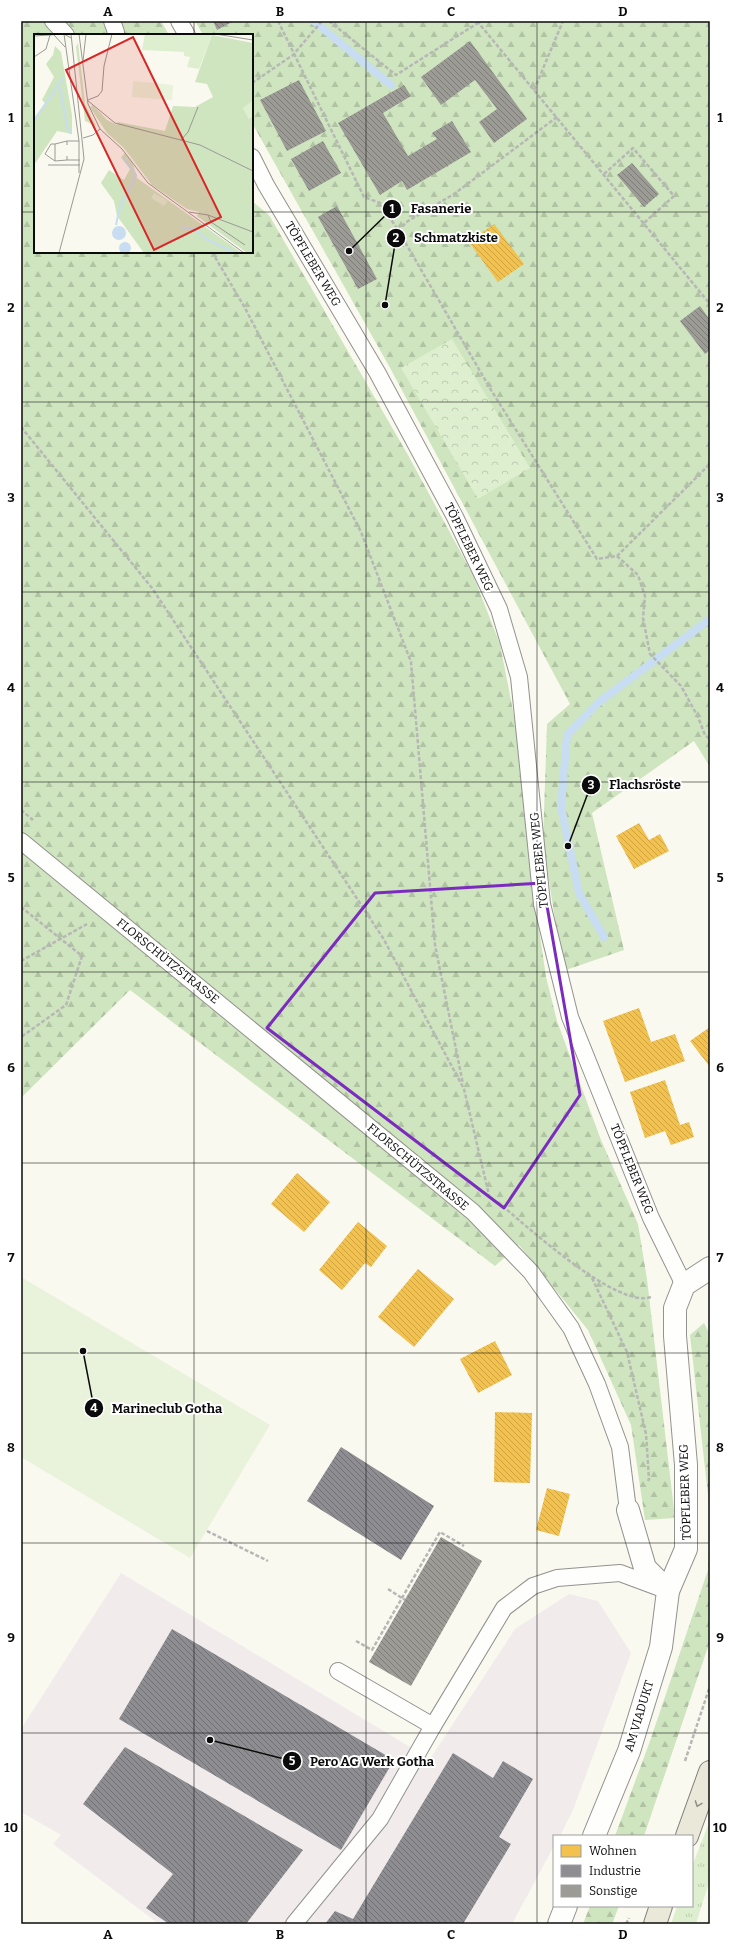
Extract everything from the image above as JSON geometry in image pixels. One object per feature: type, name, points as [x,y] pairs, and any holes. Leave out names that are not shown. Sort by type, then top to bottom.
[{"type":"main road","points":[[687,1835],[710,1772]]},
{"type":"main road","points":[[655,1924],[661,1907]]},
{"type":"street","points":[[684,1285],[710,1268]]},
{"type":"street","name":"TÖPFLEBER WEG","points":[[668,1591],[686,1549],[686,1465],[675,1336],[675,1308],[684,1285]]},
{"type":"street","name":"FLORSCHÜTZSTRASSE","points":[[628,1510],[645,1568],[668,1591]]},
{"type":"street","name":"AM VIADUKT","points":[[594,1835],[629,1751],[661,1647],[668,1591]]},
{"type":"street","points":[[558,1924],[566,1907]]},
{"type":"lane","points":[[53,21],[65,34]]},
{"type":"lane","points":[[112,21],[115,34]]},
{"type":"lane","points":[[179,21],[186,34]]},
{"type":"lane","name":"TÖPFLEBER WEG","points":[[253,159],[266,186],[381,379],[455,517],[499,609],[519,677],[542,904],[570,1017],[651,1218],[684,1285]]},
{"type":"lane","name":"TÖPFLEBER WEG","points":[[253,177],[266,186]]},
{"type":"lane","name":"FLORSCHÜTZSTRASSE","points":[[22,844],[108,912],[473,1212],[531,1272],[571,1328],[597,1384],[620,1447],[628,1510]]},
{"type":"lane","points":[[294,1924],[380,1819],[433,1726],[504,1608],[533,1586],[557,1578],[620,1573],[668,1591]]},
{"type":"lane","points":[[338,1671],[433,1726]]},
{"type":"path","points":[[278,21],[293,55],[364,197],[380,203],[398,230],[491,390],[597,559],[618,556],[710,464]]},
{"type":"path","points":[[253,82],[293,55],[322,21]]},
{"type":"path","points":[[329,21],[396,74],[479,22],[710,304]]},
{"type":"path","points":[[534,90],[563,21]]},
{"type":"path","points":[[398,230],[408,221],[454,194],[557,117]]},
{"type":"path","points":[[604,174],[633,148],[674,196],[644,222]]},
{"type":"path","points":[[213,253],[245,308],[361,532],[411,662],[435,946],[464,1089],[489,1195],[592,1278],[627,1296],[647,1298],[684,1285]]},
{"type":"path","points":[[21,427],[152,588],[383,938],[464,1089]]},
{"type":"path","points":[[618,556],[638,575],[643,589],[645,596],[643,618],[650,654],[681,686],[698,717],[705,735],[710,739]]},
{"type":"path","points":[[21,907],[82,956],[66,1005],[21,1037]]},
{"type":"path","points":[[21,961],[108,912]]},
{"type":"path","points":[[592,1278],[627,1352],[646,1434],[649,1479],[628,1510]]},
{"type":"path","points":[[206,1531],[268,1561]]},
{"type":"path","points":[[356,1642],[372,1650],[404,1599],[440,1532],[464,1546]]},
{"type":"path","points":[[388,1589],[404,1599]]},
{"type":"highlighted area","points":[[543,883],[580,1095],[504,1208],[267,1028],[375,893]]},
{"type":"shaded area","points":[[121,1573],[430,1759],[515,1629],[569,1594],[598,1601],[631,1653],[573,1810],[560,1835],[553,1835],[553,1848],[512,1924],[159,1924],[53,1844],[61,1835],[21,1812],[21,1729]]},
{"type":"green space","points":[[21,21],[161,21],[168,34],[34,34],[34,253],[253,253],[253,202],[269,215],[408,455],[473,575],[500,644],[517,731],[529,860],[546,977],[557,1021],[601,1140],[638,1224],[647,1279],[675,1518],[645,1520],[631,1425],[588,1330],[519,1245],[495,1266],[130,990],[21,1098]]},
{"type":"green space","points":[[195,21],[710,21],[710,767],[694,741],[592,813],[624,950],[563,971],[543,842],[547,724],[570,704],[389,366],[253,125],[253,34],[202,34]]},
{"type":"green space","points":[[452,339],[530,468],[478,499],[401,368]]},
{"type":"green space","points":[[21,1277],[270,1425],[190,1558],[21,1457]]},
{"type":"green space","points":[[704,1323],[710,1335],[710,1513],[690,1335]]},
{"type":"green space","points":[[710,1526],[710,1641],[644,1835],[615,1835],[650,1741],[708,1570]]},
{"type":"green space","points":[[710,1820],[710,1879],[696,1924],[671,1924],[677,1907],[693,1907],[693,1863]]},
{"type":"green space","points":[[590,1907],[619,1907],[612,1924],[583,1924]]},
{"type":"building: Wohnen","points":[[494,224],[524,264],[498,282],[469,242]]},
{"type":"building: Wohnen","points":[[639,823],[649,840],[660,834],[669,851],[634,869],[616,836]]},
{"type":"building: Wohnen","points":[[639,1008],[651,1042],[675,1034],[685,1061],[625,1082],[603,1021]]},
{"type":"building: Wohnen","points":[[710,1027],[710,1067],[690,1041]]},
{"type":"building: Wohnen","points":[[665,1080],[680,1125],[689,1122],[694,1137],[671,1145],[665,1131],[645,1138],[630,1092]]},
{"type":"building: Wohnen","points":[[297,1173],[330,1202],[304,1232],[271,1204]]},
{"type":"building: Wohnen","points":[[358,1222],[387,1246],[371,1267],[365,1263],[342,1290],[319,1270]]},
{"type":"building: Wohnen","points":[[418,1269],[454,1299],[414,1347],[378,1317]]},
{"type":"building: Wohnen","points":[[495,1341],[512,1375],[478,1393],[460,1359]]},
{"type":"building: Wohnen","points":[[495,1412],[532,1413],[530,1483],[494,1482]]},
{"type":"building: Wohnen","points":[[547,1488],[570,1494],[559,1536],[536,1530]]},
{"type":"building: Industrie","points":[[341,1447],[434,1506],[401,1560],[307,1501]]},
{"type":"building: Industrie","points":[[172,1629],[394,1760],[341,1850],[119,1719]]},
{"type":"building: Industrie","points":[[125,1747],[303,1850],[246,1924],[169,1924],[146,1908],[173,1874],[83,1804]]},
{"type":"building: Industrie","points":[[453,1753],[493,1778],[503,1761],[533,1779],[499,1837],[511,1844],[463,1924],[325,1924],[335,1911],[353,1919]]},
{"type":"building: Sonstige","points":[[213,21],[234,21],[217,30]]},
{"type":"building: Sonstige","points":[[470,41],[527,119],[494,143],[479,122],[497,109],[475,80],[441,105],[421,77]]},
{"type":"building: Sonstige","points":[[299,80],[326,131],[287,151],[260,100]]},
{"type":"building: Sonstige","points":[[404,85],[411,96],[383,113],[408,156],[437,139],[432,133],[452,121],[471,152],[407,190],[402,181],[380,195],[338,123]]},
{"type":"building: Sonstige","points":[[323,141],[341,173],[309,191],[291,159]]},
{"type":"building: Sonstige","points":[[632,163],[659,194],[644,207],[617,175]]},
{"type":"building: Sonstige","points":[[337,206],[377,279],[358,289],[318,217]]},
{"type":"building: Sonstige","points":[[700,306],[710,320],[710,350],[705,354],[680,321]]},
{"type":"building: Sonstige","points":[[441,1537],[482,1561],[411,1686],[369,1662]]},
{"type":"waterway","points":[[314,21],[391,85]]},
{"type":"waterway","points":[[604,937],[579,893],[561,807],[567,735],[599,702],[710,619]]},
{"type":"place","name":"Fasanerie","points":[[349,251]]},
{"type":"place","name":"Schmatzkiste","points":[[385,305]]},
{"type":"place","name":"Flachsröste","points":[[568,846]]},
{"type":"place","name":"Marineclub Gotha","points":[[83,1351]]},
{"type":"place","name":"Pero AG Werk Gotha","points":[[210,1740]]}]
